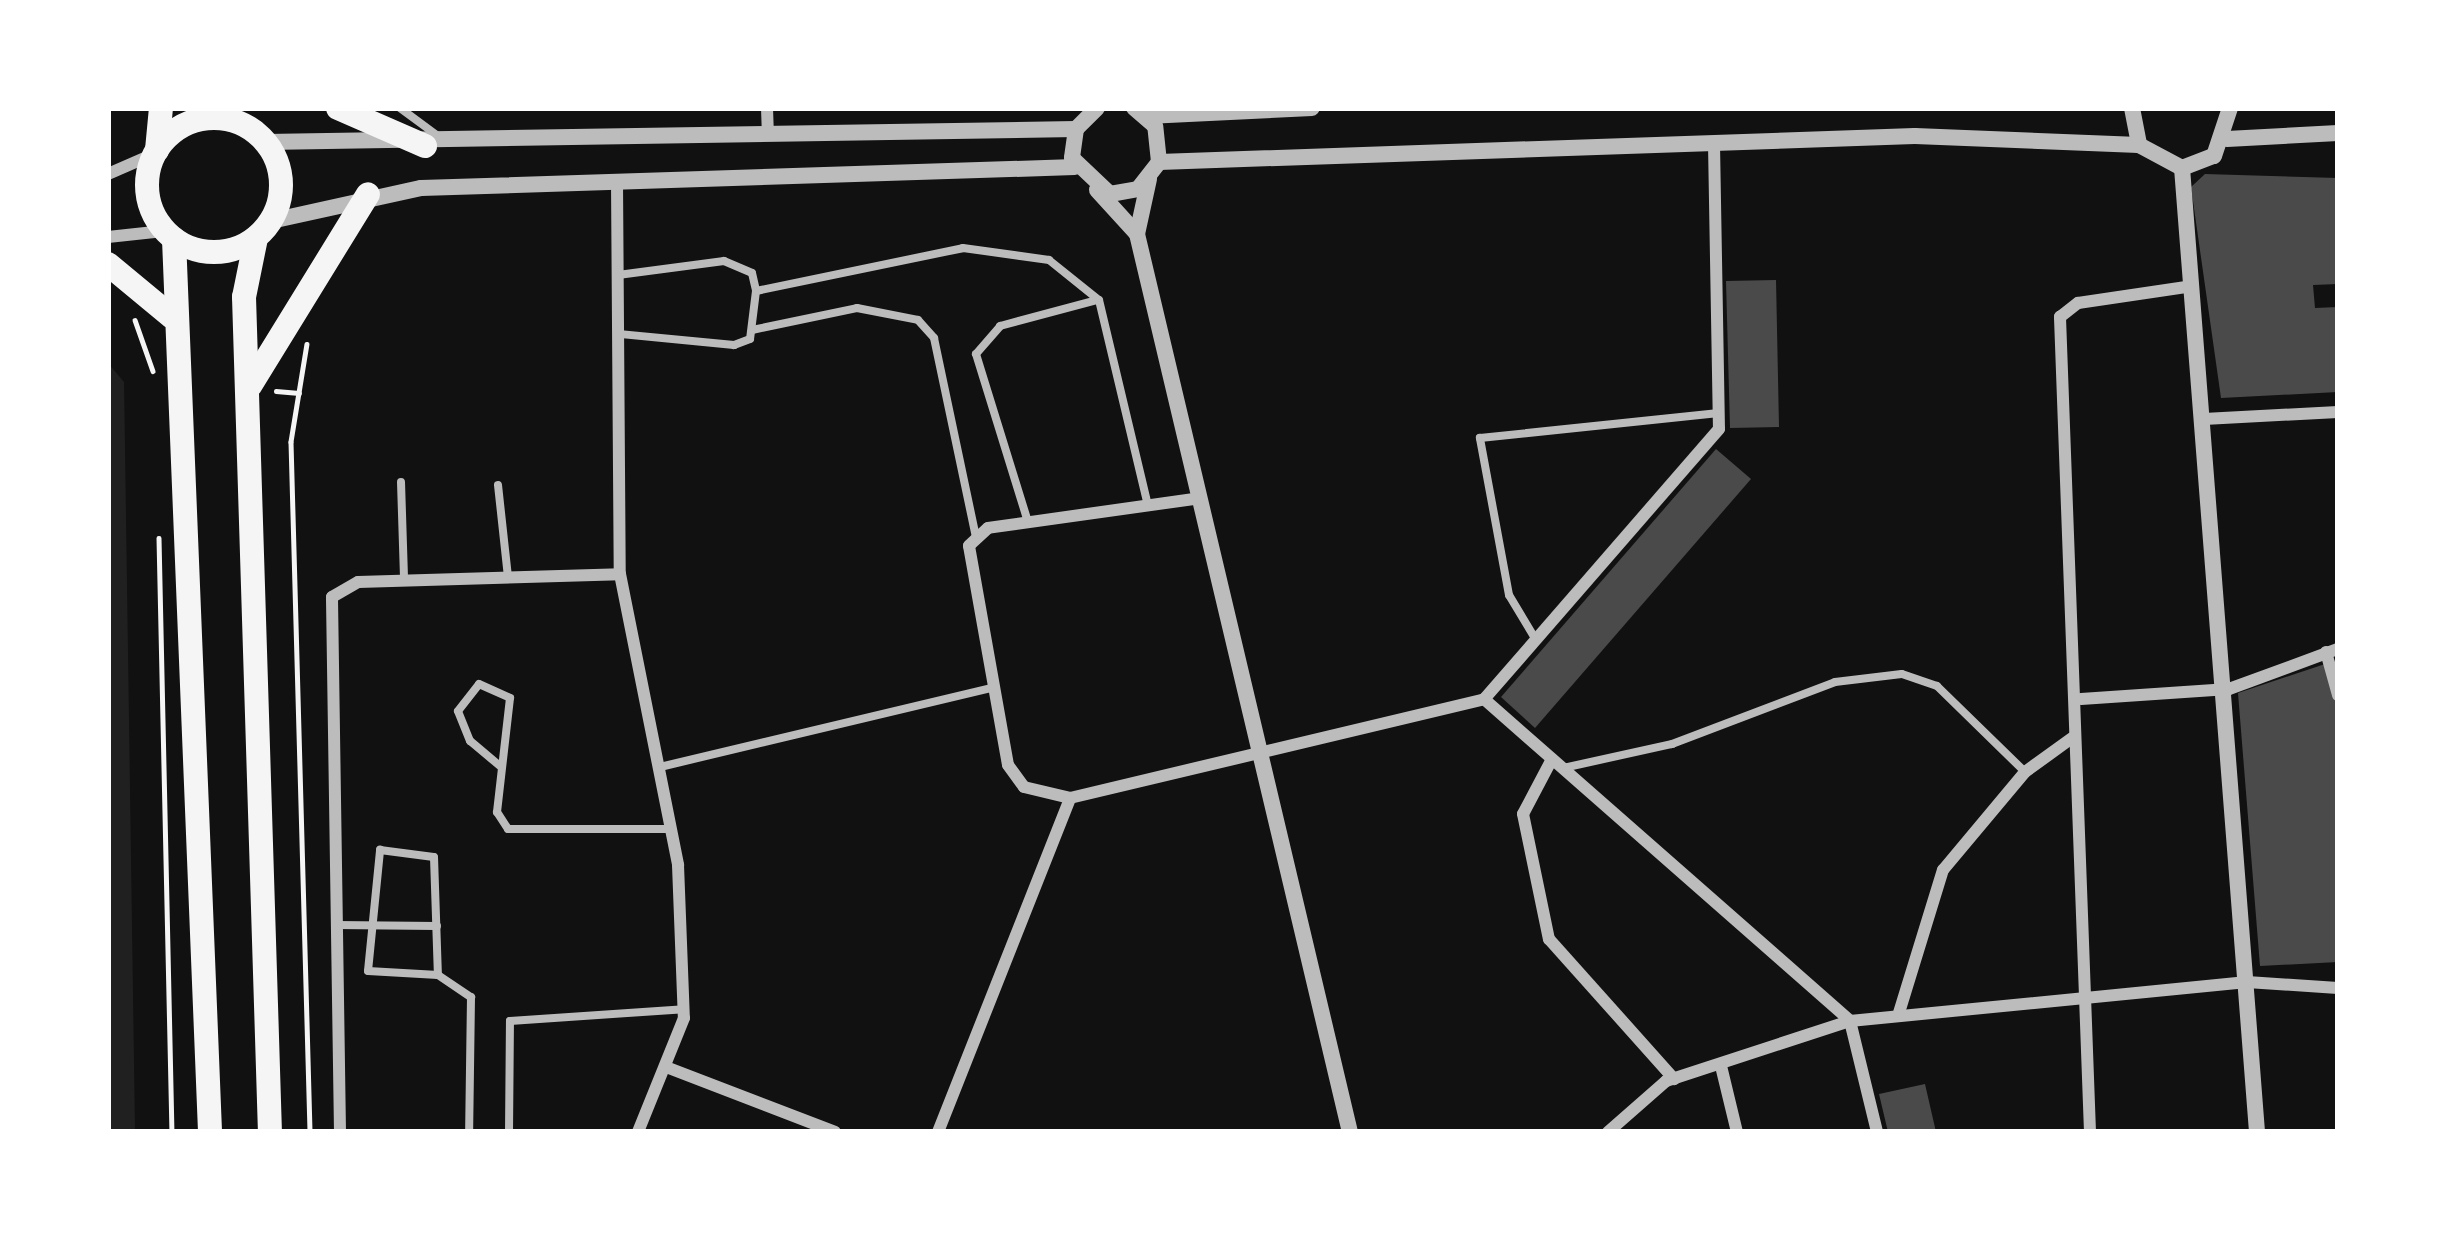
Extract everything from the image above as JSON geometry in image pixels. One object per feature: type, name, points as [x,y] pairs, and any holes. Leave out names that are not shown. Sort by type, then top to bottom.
[{"type":"highway","points":[[161,108],[146,189],[169,235],[172,317],[187,416],[210,1132]]},
{"type":"highway","points":[[338,108],[435,146]]},
{"type":"highway","points":[[155,152],[187,123],[253,126],[281,181],[244,296],[270,1132]]},
{"type":"highway","points":[[248,388],[368,194]]},
{"type":"highway","points":[[169,235],[209,253],[264,229]]},
{"type":"highway","points":[[108,265],[172,317]]},
{"type":"street","points":[[767,108],[768,134]]},
{"type":"street","points":[[1096,108],[1076,128],[1075,167],[1137,234]]},
{"type":"street","points":[[1159,162],[1141,112],[1312,108]]},
{"type":"street","points":[[2132,108],[2139,145]]},
{"type":"street","points":[[2227,139],[2230,108]]},
{"type":"street","points":[[253,126],[435,146],[1076,128]]},
{"type":"street","points":[[2182,168],[2227,139],[2338,134]]},
{"type":"street","points":[[1159,162],[1714,144],[2139,145],[2182,168]]},
{"type":"street","points":[[1201,498],[1028,522],[976,537],[964,561],[991,688],[1017,780],[1070,798],[1484,698],[1701,460],[1720,412],[1714,144]]},
{"type":"street","points":[[108,174],[155,152]]},
{"type":"street","points":[[1159,162],[1149,179],[1137,234],[1350,1132]]},
{"type":"street","points":[[264,229],[368,194],[1075,167]]},
{"type":"street","points":[[2182,168],[2229,689],[2257,1132]]},
{"type":"street","points":[[1096,190],[1124,193],[1149,179]]},
{"type":"street","points":[[617,182],[620,574],[670,829],[683,1009],[666,1067],[638,1132]]},
{"type":"street","points":[[108,237],[169,235]]},
{"type":"street","points":[[2090,1132],[2072,738],[2081,699],[2060,317],[2078,302],[2193,286]]},
{"type":"street","points":[[2204,419],[2338,412]]},
{"type":"street","points":[[340,1132],[328,607],[340,588],[404,580],[620,574]]},
{"type":"street","points":[[2081,699],[2229,689],[2332,650],[2338,695]]},
{"type":"street","points":[[1484,698],[1850,1021],[1876,1132]]},
{"type":"street","points":[[1898,1016],[1943,870],[2025,772],[2072,738]]},
{"type":"street","points":[[1557,763],[1522,814],[1549,939],[1674,1079]]},
{"type":"street","points":[[938,1132],[1070,798]]},
{"type":"street","points":[[1608,1132],[1640,1095],[1674,1079],[1850,1021],[2087,994],[2247,982],[2338,988]]},
{"type":"street","points":[[1720,1066],[1737,1132]]},
{"type":"street","points":[[666,1067],[835,1132]]},
{"type":"lane","points":[[400,108],[435,146]]},
{"type":"lane","points":[[756,290],[963,248],[1048,260],[1099,300],[1148,506]]},
{"type":"lane","points":[[618,275],[724,261],[752,273],[756,290],[752,330]]},
{"type":"lane","points":[[1028,522],[992,433],[976,354],[1000,326],[1099,300]]},
{"type":"lane","points":[[619,334],[734,345],[752,330],[857,308],[918,320],[934,338],[976,537]]},
{"type":"lane","points":[[1536,641],[1509,595],[1480,438],[1720,412]]},
{"type":"lane","points":[[401,482],[404,580]]},
{"type":"lane","points":[[498,485],[508,578]]},
{"type":"lane","points":[[1557,763],[1672,744],[1835,682],[1902,674],[1937,686],[2025,772]]},
{"type":"lane","points":[[500,766],[470,741],[458,711],[479,684],[510,698],[497,812],[508,829],[670,829]]},
{"type":"lane","points":[[656,767],[991,688]]},
{"type":"lane","points":[[438,975],[434,856],[380,850],[371,924],[375,977],[438,975],[471,997],[469,1132]]},
{"type":"lane","points":[[332,925],[437,926]]},
{"type":"lane","points":[[509,1132],[510,1021],[683,1009]]},
{"type":"path","points":[[121,308],[154,377]]},
{"type":"path","points":[[309,326],[291,442],[310,1132]]},
{"type":"path","points":[[159,518],[172,1132]]},
{"type":"shaded area","points":[[108,363],[124,382],[135,1132],[108,1132]]},
{"type":"building","points":[[2205,174],[2338,178],[2338,284],[2313,285],[2315,308],[2338,307],[2338,392],[2221,398],[2191,187]]},
{"type":"building","points":[[1776,280],[1779,427],[1730,428],[1726,281]]},
{"type":"building","points":[[1716,449],[1751,479],[1535,728],[1501,697]]},
{"type":"building","points":[[2325,664],[2338,702],[2338,962],[2260,966],[2238,693]]},
{"type":"building","points":[[1925,1084],[1936,1132],[1888,1132],[1879,1094]]}]
